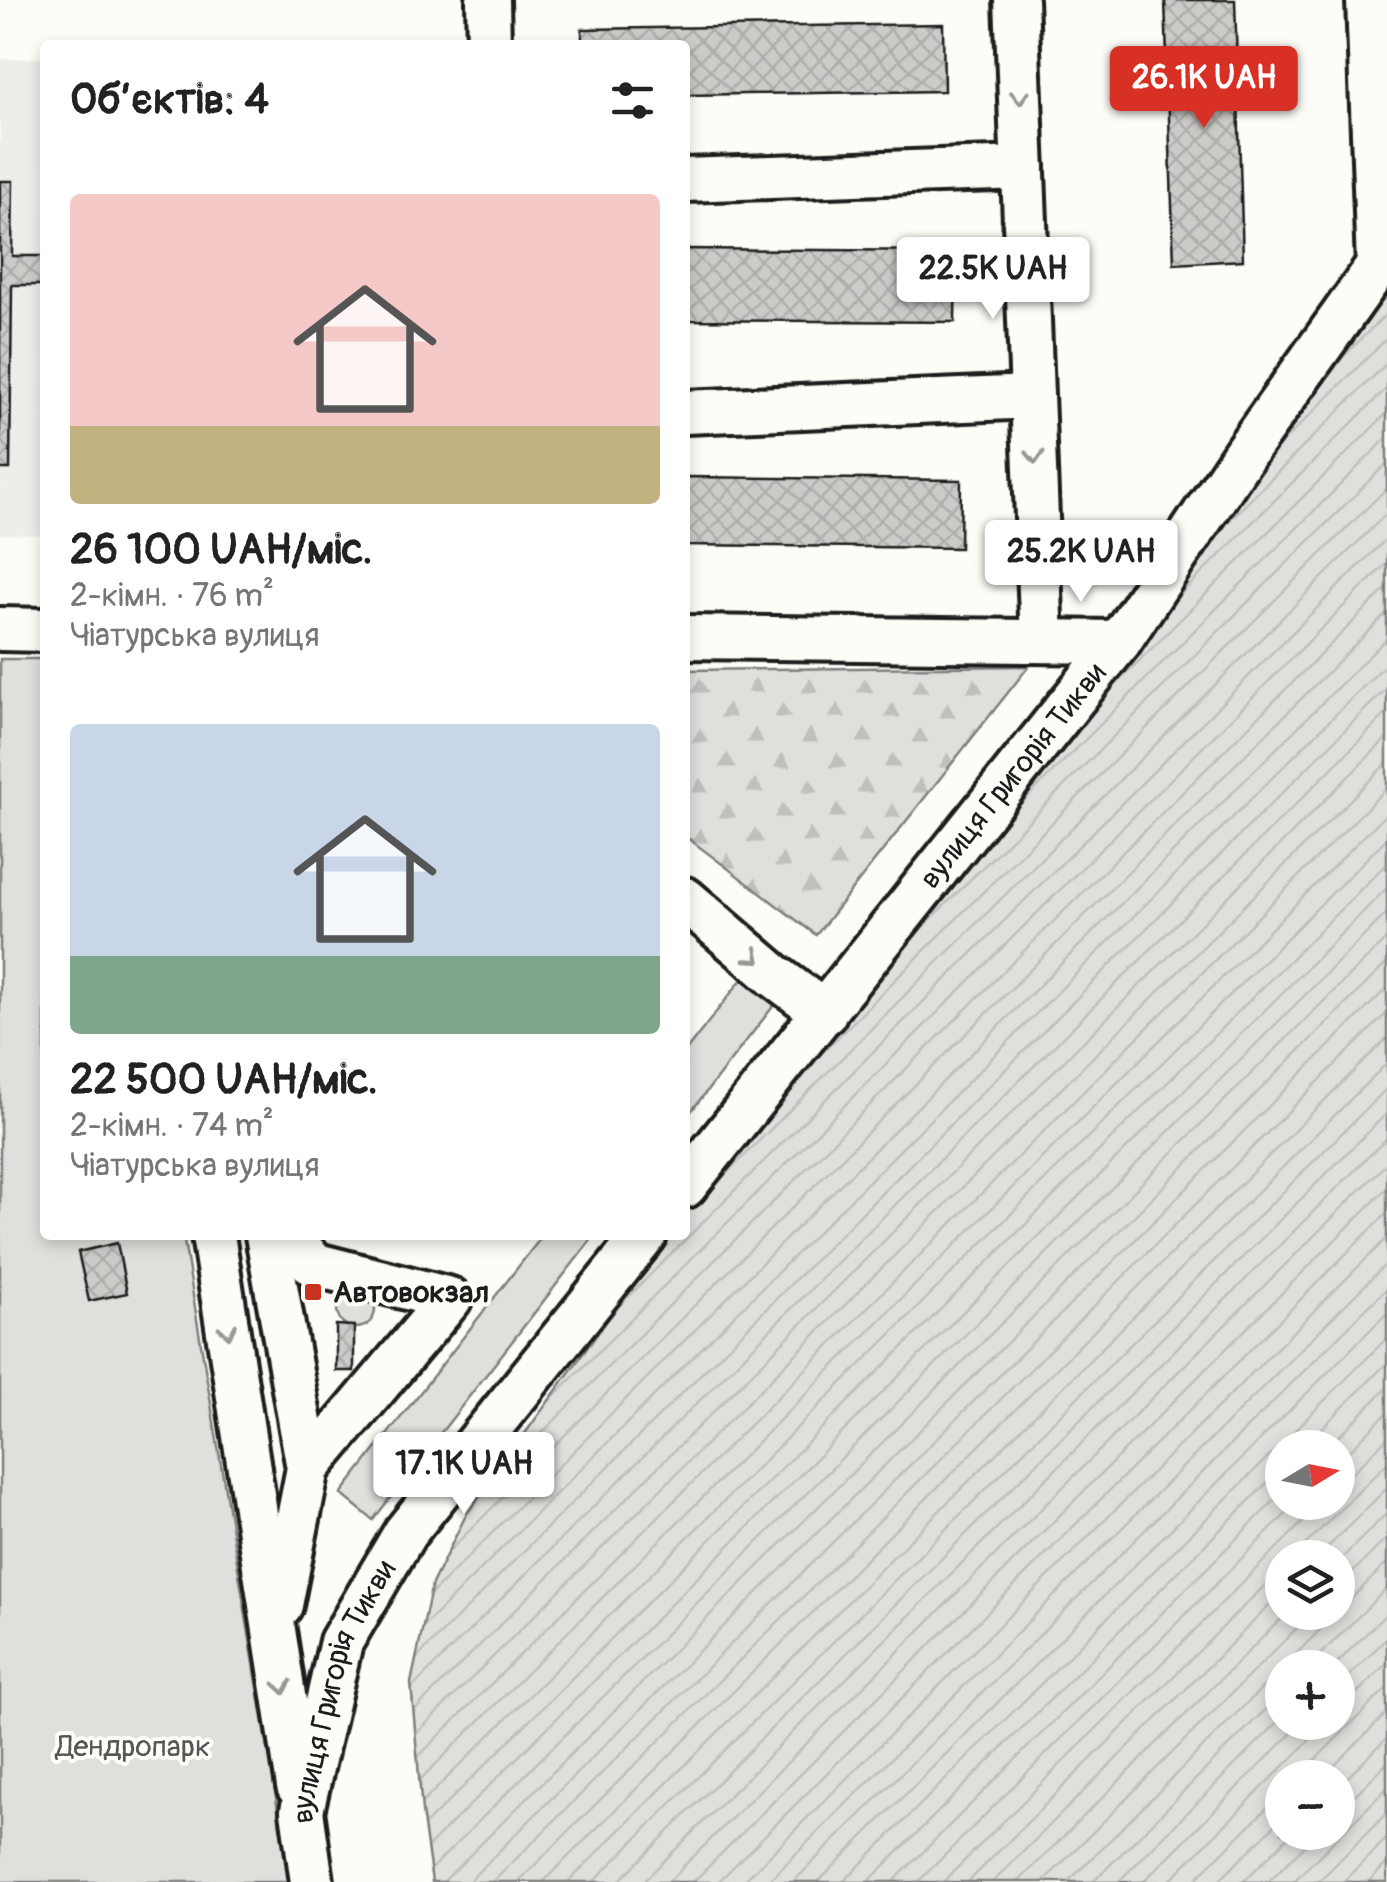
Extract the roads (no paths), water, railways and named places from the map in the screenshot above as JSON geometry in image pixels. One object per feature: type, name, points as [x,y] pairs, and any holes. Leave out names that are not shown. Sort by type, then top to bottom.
[{"type":"street","points":[[488,0],[489,40]]},
{"type":"street","points":[[1016,0],[1042,641]]},
{"type":"street","points":[[1368,0],[1383,259]]},
{"type":"street","points":[[690,180],[1023,168]]},
{"type":"street","name":"вулиця Григорія Тикви","points":[[690,1180],[1119,642],[1246,451],[1383,259]]},
{"type":"street","points":[[690,412],[1032,397]]},
{"type":"street","points":[[0,629],[40,630]]},
{"type":"street","points":[[690,637],[1119,642]]},
{"type":"street","points":[[690,902],[775,976],[825,1013]]},
{"type":"street","points":[[214,1240],[302,1811]]},
{"type":"street","points":[[268,1240],[308,1468],[276,1635]]},
{"type":"street","points":[[294,1240],[313,1264],[450,1299],[308,1468]]},
{"type":"street","name":"вулиця Григорія Тикви","points":[[312,1882],[302,1811],[340,1642],[404,1533],[641,1240]]},
{"type":"place","name":"Автовокзал","points":[[313,1292]]},
{"type":"park label","name":"Дендропарк","points":[[133,1746]]}]
